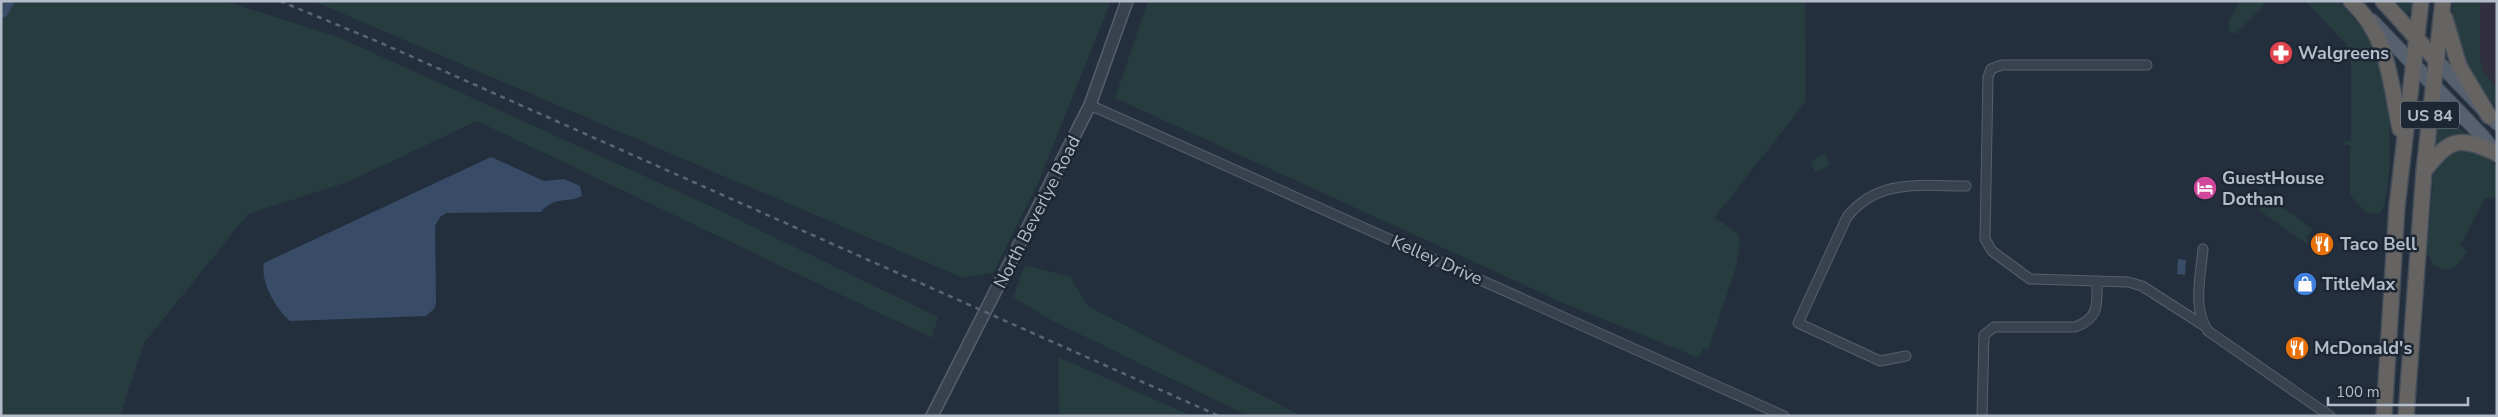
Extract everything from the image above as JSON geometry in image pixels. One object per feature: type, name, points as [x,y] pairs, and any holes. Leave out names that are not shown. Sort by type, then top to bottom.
[{"type":"highway","name":"US 84","points":[[2351,1],[2366,16],[2389,67],[2403,142],[2386,362],[2384,416]]},
{"type":"highway","points":[[2383,1],[2436,60]]},
{"type":"highway","points":[[2403,142],[2421,1]]},
{"type":"highway","points":[[2436,60],[2443,4]]},
{"type":"highway","points":[[2443,4],[2459,66],[2493,120]]},
{"type":"highway","name":"US 84","points":[[2406,416],[2424,171],[2436,60]]},
{"type":"highway","points":[[2424,171],[2443,148],[2450,144],[2467,142],[2496,153]]},
{"type":"highway","points":[[2386,362],[2409,365]]},
{"type":"main road","points":[[2366,16],[2483,137],[2496,153]]},
{"type":"main road","points":[[2436,60],[2493,120]]},
{"type":"street","name":"North Beverlye Road","points":[[932,416],[1090,105],[1127,1]]},
{"type":"street","points":[[2147,65],[2002,64],[1995,66],[1989,73],[1985,232],[1988,246],[2030,279],[2128,282],[2142,286],[2203,325],[2213,336],[2330,416]]},
{"type":"street","name":"Kelley Drive","points":[[1090,105],[1784,416]]},
{"type":"street","points":[[1906,356],[1880,361],[1798,323],[1847,217],[1857,204],[1883,190],[1902,186],[1966,186]]},
{"type":"street","points":[[2203,249],[2199,310],[2203,325]]},
{"type":"street","points":[[1982,416],[1984,335],[1986,331],[1994,327],[2075,327],[2083,324],[2090,320],[2096,308],[2097,281]]},
{"type":"shaded area","points":[[2480,1],[2497,1],[2497,89],[2484,72],[2480,58]]},
{"type":"green space","points":[[1,1],[225,1],[338,37],[706,204],[938,317],[932,338],[477,121],[348,182],[248,214],[144,343],[120,416],[1,416]]},
{"type":"green space","points":[[313,1],[1111,1],[1038,183],[993,273],[963,278]]},
{"type":"green space","points":[[1148,1],[1805,1],[1806,101],[1715,217],[1739,235],[1739,253],[1708,350],[1703,348],[1699,358],[1568,305],[1115,98]]},
{"type":"green space","points":[[2240,1],[2265,1],[2263,6],[2236,33],[2231,33],[2229,21]]},
{"type":"green space","points":[[2305,1],[2338,1],[2368,35],[2381,59],[2387,91],[2390,140],[2388,187],[2384,204],[2379,214],[2366,213],[2350,195],[2350,145],[2344,145],[2343,142],[2351,140],[2351,53],[2342,52],[2347,45]]},
{"type":"green space","points":[[2396,1],[2415,1],[2415,8],[2407,13]]},
{"type":"green space","points":[[2453,1],[2480,1],[2480,58],[2484,72],[2497,89],[2497,107],[2471,78],[2452,25]]},
{"type":"green space","points":[[2440,107],[2467,136],[2433,149],[2436,108]]},
{"type":"green space","points":[[2455,148],[2482,152],[2497,167],[2497,192],[2493,199],[2485,198],[2461,245],[2467,251],[2464,256],[2454,267],[2446,269],[2434,266],[2427,253],[2434,168]]},
{"type":"green space","points":[[1824,153],[1830,164],[1816,173],[1810,162]]},
{"type":"green space","points":[[2264,194],[2313,229],[2306,238],[2309,240],[2307,244],[2260,211],[2258,205]]},
{"type":"green space","points":[[1025,265],[1070,277],[1089,307],[1302,416],[1248,416],[1053,321],[1013,297]]},
{"type":"green space","points":[[1058,357],[1192,416],[1059,416]]},
{"type":"water","points":[[491,157],[544,181],[564,179],[580,186],[582,196],[551,203],[541,212],[446,213],[440,217],[435,226],[436,303],[434,309],[426,316],[290,321],[279,310],[270,295],[264,278],[264,263]]},
{"type":"water","points":[[2178,259],[2186,260],[2185,275],[2177,274]]},
{"type":"waterway","points":[[1,10],[6,1]]},
{"type":"railway","points":[[280,1],[381,43],[1219,416]]},
{"type":"place","name":"Walgreens","points":[[2281,53]]},
{"type":"place","name":"GuestHouse Dothan","points":[[2205,188]]},
{"type":"place","name":"Taco Bell","points":[[2322,244]]},
{"type":"place","name":"TitleMax","points":[[2305,284]]},
{"type":"place","name":"McDonald's","points":[[2297,348]]}]
